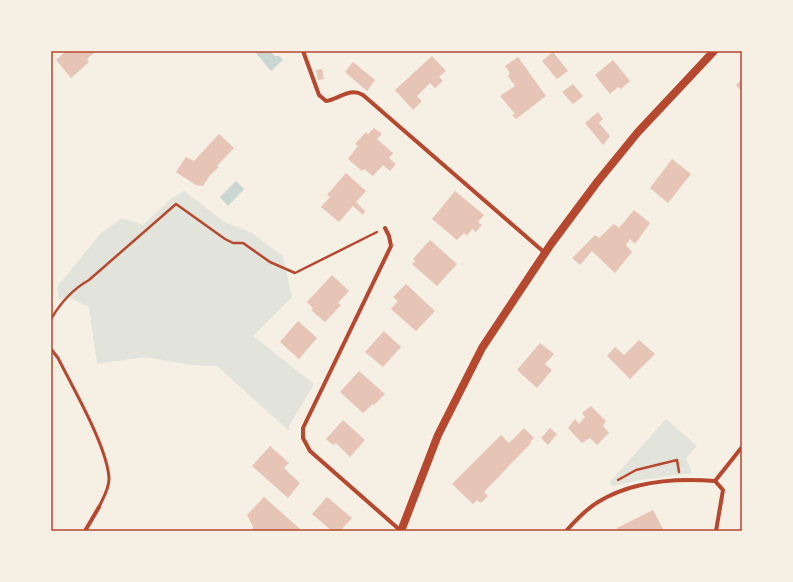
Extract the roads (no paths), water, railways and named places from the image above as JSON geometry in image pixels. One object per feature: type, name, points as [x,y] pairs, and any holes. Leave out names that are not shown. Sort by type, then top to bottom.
[{"type":"main road","points":[[401,531],[438,436],[482,348],[546,253],[638,132],[714,51]]},
{"type":"street","points":[[303,51],[319,95],[322,99],[326,101],[332,100],[347,92],[354,91],[363,95],[546,253]]},
{"type":"street","points":[[385,228],[389,236],[391,246],[303,428],[303,438],[310,451],[401,531]]},
{"type":"street","points":[[716,481],[742,447]]},
{"type":"street","points":[[566,531],[597,502],[613,495],[652,483],[697,480],[716,481],[724,490],[716,531]]},
{"type":"street","points":[[84,531],[98,507]]},
{"type":"lane","points":[[51,349],[58,358],[92,427],[107,464],[109,479],[108,489],[98,507]]}]
